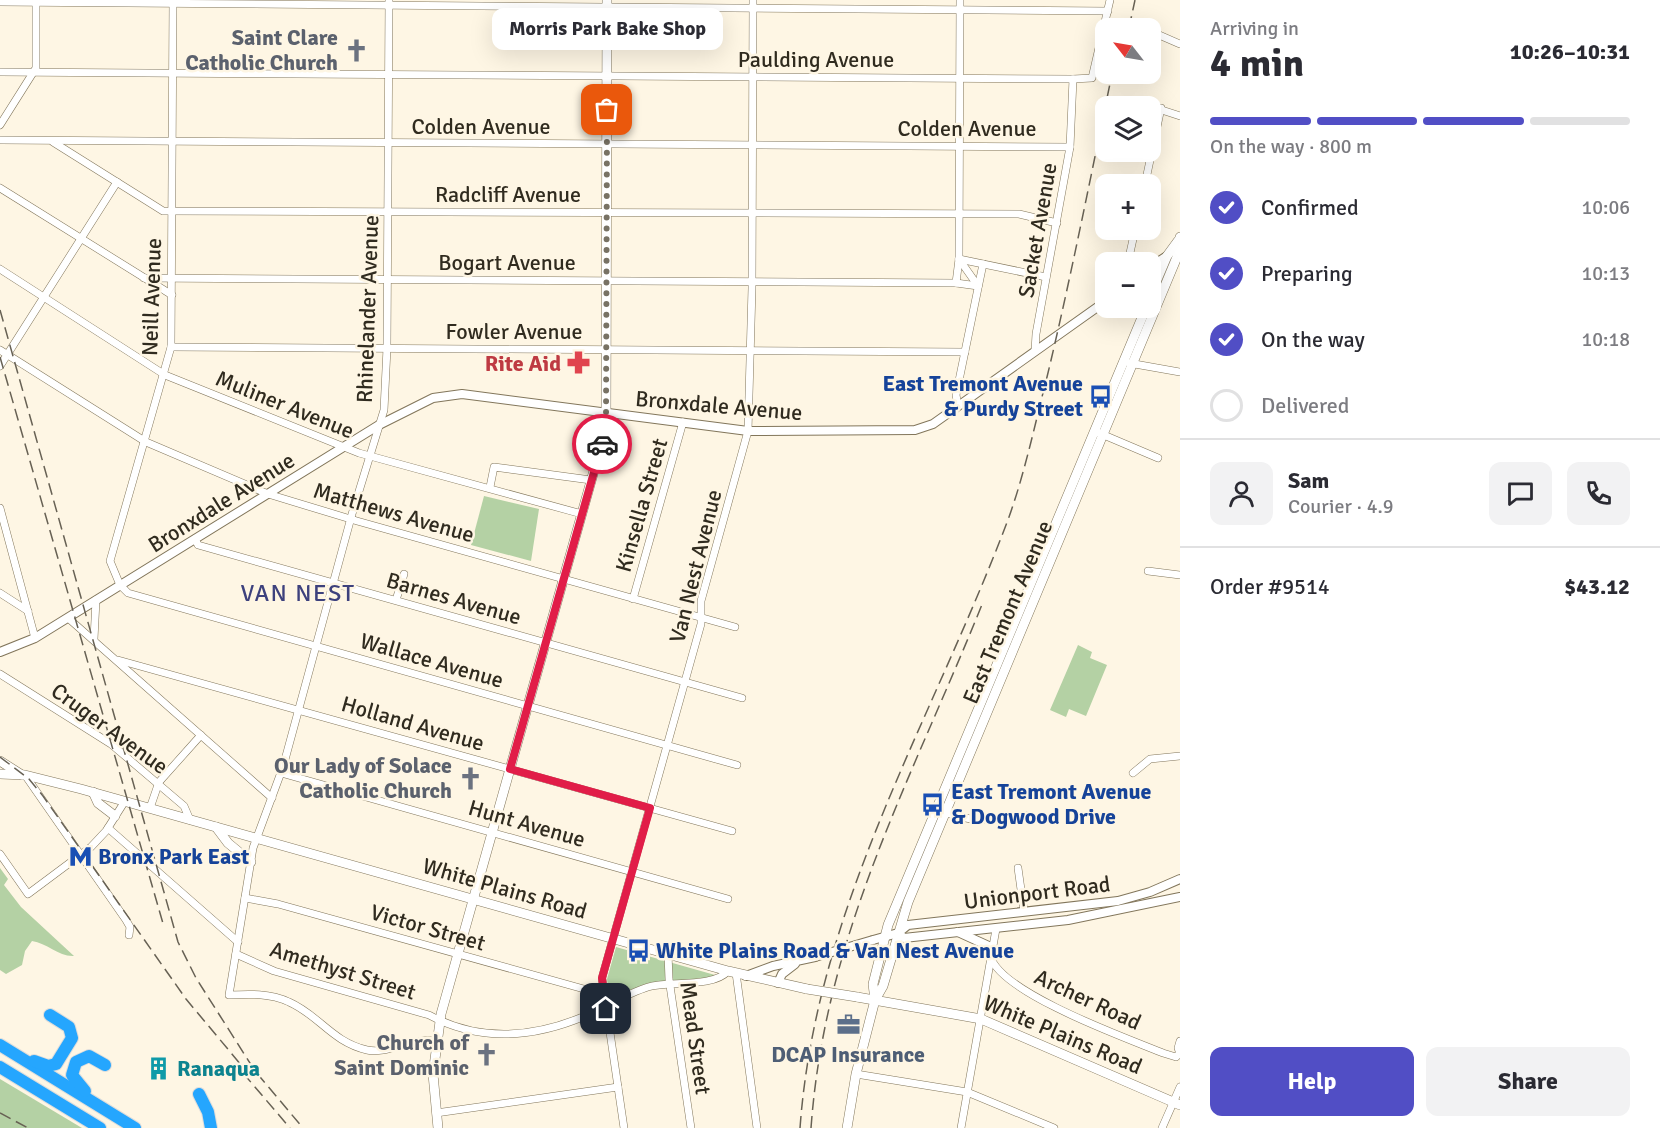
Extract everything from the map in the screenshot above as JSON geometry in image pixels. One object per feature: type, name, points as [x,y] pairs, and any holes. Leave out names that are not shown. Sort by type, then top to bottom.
[{"type":"highway","points":[[0,1045],[45,1065],[56,1064],[73,1034],[67,1025],[50,1015]]},
{"type":"highway","points":[[0,1045],[135,1128]]},
{"type":"highway","points":[[105,1065],[94,1057],[87,1056],[76,1062],[72,1073],[76,1083],[110,1113],[146,1128]]},
{"type":"highway","points":[[0,1067],[100,1128]]},
{"type":"highway","points":[[199,1094],[208,1112],[211,1128]]},
{"type":"main road","points":[[438,1128],[433,1080],[440,1021],[604,435],[606,412],[607,4]]},
{"type":"main road","name":"East Tremont Avenue","points":[[1161,274],[1167,256],[1180,239]]},
{"type":"main road","name":"East Tremont Avenue","points":[[1161,284],[1177,257],[1180,239]]},
{"type":"main road","name":"East Tremont Avenue","points":[[1127,362],[1142,318]]},
{"type":"main road","name":"East Tremont Avenue","points":[[875,1000],[873,984],[885,937],[941,811],[1145,318]]},
{"type":"main road","name":"White Plains Road","points":[[0,761],[21,775]]},
{"type":"main road","name":"White Plains Road","points":[[0,768],[93,792],[746,976],[857,998],[981,1018],[1177,1104]]},
{"type":"main road","name":"White Plains Road","points":[[0,774],[21,775]]},
{"type":"main road","points":[[93,792],[98,803],[114,816]]},
{"type":"main road","name":"East Tremont Avenue","points":[[847,1128],[856,1074],[875,1000],[883,986],[897,933],[941,811]]},
{"type":"main road","points":[[216,827],[228,843],[251,862]]},
{"type":"street","points":[[956,283],[960,0]]},
{"type":"street","points":[[0,3],[753,4],[960,10],[1108,11],[1110,0]]},
{"type":"street","points":[[0,125],[36,68],[36,2]]},
{"type":"street","name":"Neill Avenue","points":[[120,585],[110,561],[146,442],[171,347],[173,2]]},
{"type":"street","name":"Rhinelander Avenue","points":[[389,3],[385,404],[369,454],[281,773],[256,838],[229,995],[261,994],[289,1002],[344,1043],[368,1050],[416,1040],[436,1041]]},
{"type":"street","name":"Van Nest Avenue","points":[[624,1128],[602,992],[602,978],[685,682],[702,618],[701,602],[748,431],[752,282],[753,4]]},
{"type":"street","name":"Paulding Avenue","points":[[0,72],[1073,80],[1092,78],[1108,11]]},
{"type":"street","points":[[1161,36],[1180,44]]},
{"type":"street","name":"Sacket Avenue","points":[[1035,351],[1070,147],[1073,80]]},
{"type":"street","points":[[1161,108],[1180,116]]},
{"type":"street","name":"Colden Avenue","points":[[0,140],[1070,147]]},
{"type":"street","name":"Radcliff Avenue","points":[[51,140],[163,211],[172,209],[1019,214],[1057,223]]},
{"type":"street","points":[[69,152],[75,140]]},
{"type":"street","points":[[0,366],[117,182]]},
{"type":"street","points":[[0,188],[172,295]]},
{"type":"street","points":[[1161,260],[1167,256]]},
{"type":"street","points":[[958,259],[1046,277]]},
{"type":"street","points":[[958,259],[978,286]]},
{"type":"street","points":[[958,406],[956,394],[983,264]]},
{"type":"street","name":"Muliner Avenue","points":[[0,269],[165,375],[343,447],[582,513]]},
{"type":"street","name":"Bogart Avenue","points":[[144,278],[956,283],[978,286]]},
{"type":"street","name":"Bronxdale Avenue","points":[[0,652],[35,638],[378,425],[432,398],[462,394],[748,431],[915,430],[929,426],[1095,309]]},
{"type":"street","name":"Fowler Avenue","points":[[171,347],[965,352]]},
{"type":"street","name":"Matthews Avenue","points":[[0,350],[146,442],[268,494],[735,627]]},
{"type":"street","points":[[1127,362],[1180,372]]},
{"type":"street","name":"Kinsella Street","points":[[633,599],[683,422]]},
{"type":"street","points":[[1098,433],[1158,458]]},
{"type":"street","points":[[490,487],[494,466],[591,480]]},
{"type":"street","points":[[0,510],[35,638]]},
{"type":"street","name":"Barnes Avenue","points":[[195,539],[198,545],[742,698]]},
{"type":"street","points":[[1148,571],[1180,575]]},
{"type":"street","points":[[396,600],[404,574]]},
{"type":"street","name":"Wallace Avenue","points":[[120,585],[128,593],[737,765]]},
{"type":"street","points":[[0,593],[28,611]]},
{"type":"street","points":[[94,639],[96,600]]},
{"type":"street","points":[[69,618],[272,798]]},
{"type":"street","name":"Holland Avenue","points":[[118,660],[732,831]]},
{"type":"street","name":"Cruger Avenue","points":[[0,674],[111,744],[186,808],[190,820]]},
{"type":"street","points":[[150,808],[158,784],[201,735]]},
{"type":"street","points":[[1133,773],[1150,759],[1180,756]]},
{"type":"street","name":"Hunt Avenue","points":[[281,773],[728,899]]},
{"type":"street","points":[[21,775],[126,920],[130,927],[129,935]]},
{"type":"street","points":[[0,854],[28,894],[81,855],[108,828],[125,801]]},
{"type":"street","points":[[941,811],[958,818],[976,821],[1026,815]]},
{"type":"street","name":"Amethyst Street","points":[[108,828],[238,942]]},
{"type":"street","points":[[1017,868],[1024,911]]},
{"type":"street","name":"Unionport Road","points":[[746,976],[773,966],[796,962],[885,937],[897,933],[908,925],[1117,901],[1158,890],[1180,879]]},
{"type":"street","name":"Victor Street","points":[[245,897],[278,903],[458,955],[602,992]]},
{"type":"street","name":"Unionport Road","points":[[897,933],[904,938],[996,929],[1119,911],[1180,897]]},
{"type":"street","points":[[1117,901],[1119,911]]},
{"type":"street","points":[[961,1128],[996,929]]},
{"type":"street","points":[[958,932],[993,948]]},
{"type":"street","name":"Amethyst Street","points":[[236,954],[274,971],[429,1015],[440,1021]]},
{"type":"street","name":"Mead Street","points":[[668,954],[670,984],[691,1128]]},
{"type":"street","name":"Archer Road","points":[[991,958],[999,973],[1037,999],[1163,1053],[1176,1057],[1180,1054]]},
{"type":"street","points":[[778,983],[782,974],[796,962]]},
{"type":"street","points":[[440,1021],[450,1026],[505,1036],[574,1020],[648,987],[714,980],[732,972],[757,1128]]},
{"type":"street","points":[[1180,1041],[1180,1054]]},
{"type":"street","points":[[856,1074],[967,1092],[1054,1128]]},
{"type":"street","points":[[436,1113],[618,1087]]},
{"type":"street","points":[[1162,1128],[1177,1104],[1180,1087]]},
{"type":"green space","points":[[484,496],[539,509],[531,561],[471,545]]},
{"type":"green space","points":[[1078,645],[1092,652],[1090,658],[1107,665],[1086,716],[1069,709],[1066,717],[1050,710]]},
{"type":"green space","points":[[0,868],[8,879],[4,885],[21,907],[74,956],[63,954],[32,941],[25,951],[22,965],[6,974],[0,970]]},
{"type":"green space","points":[[616,947],[715,975],[714,977],[648,984],[610,1001],[607,979]]},
{"type":"green space","points":[[0,1079],[82,1128],[0,1128]]},
{"type":"railway","points":[[1131,18],[1135,0]]},
{"type":"railway","points":[[800,1128],[810,1046],[829,967],[853,891],[882,815],[979,592],[1020,483],[1064,302],[1110,84]]},
{"type":"railway","points":[[0,310],[178,942],[196,978],[255,1071],[303,1128]]},
{"type":"railway","points":[[0,357],[164,927]]},
{"type":"railway","points":[[811,1128],[819,1057],[834,988],[853,923],[901,795],[983,602]]},
{"type":"railway","points":[[0,757],[29,779],[43,796],[186,999],[252,1078]]},
{"type":"railway","points":[[243,1073],[290,1128]]},
{"type":"railway","points":[[0,1113],[28,1128]]},
{"type":"way so far","points":[[602,444],[606,423],[607,110]]},
{"type":"place","name":"Saint Clare Catholic Church","points":[[356,50]]},
{"type":"place","name":"Morris Park Bake Shop","points":[[607,110]]},
{"type":"place","name":"Rite Aid","points":[[579,363]]},
{"type":"place","name":"East Tremont Avenue & Purdy Street","points":[[1101,396]]},
{"type":"place","name":"Our Lady of Solace Catholic Church","points":[[470,778]]},
{"type":"place","name":"East Tremont Avenue & Dogwood Drive","points":[[933,804]]},
{"type":"place","name":"Bronx Park East","points":[[80,856]]},
{"type":"place","name":"White Plains Road & Van Nest Avenue","points":[[638,950]]},
{"type":"place","name":"DCAP Insurance","points":[[848,1025]]},
{"type":"place","name":"Church of Saint Dominic","points":[[487,1055]]},
{"type":"place","name":"Ranaqua","points":[[159,1068]]},
{"type":"district","name":"VAN NEST","points":[[298,593]]},
{"type":"route","points":[[602,444],[510,769],[650,808],[602,978],[601,988],[606,1009]]}]
